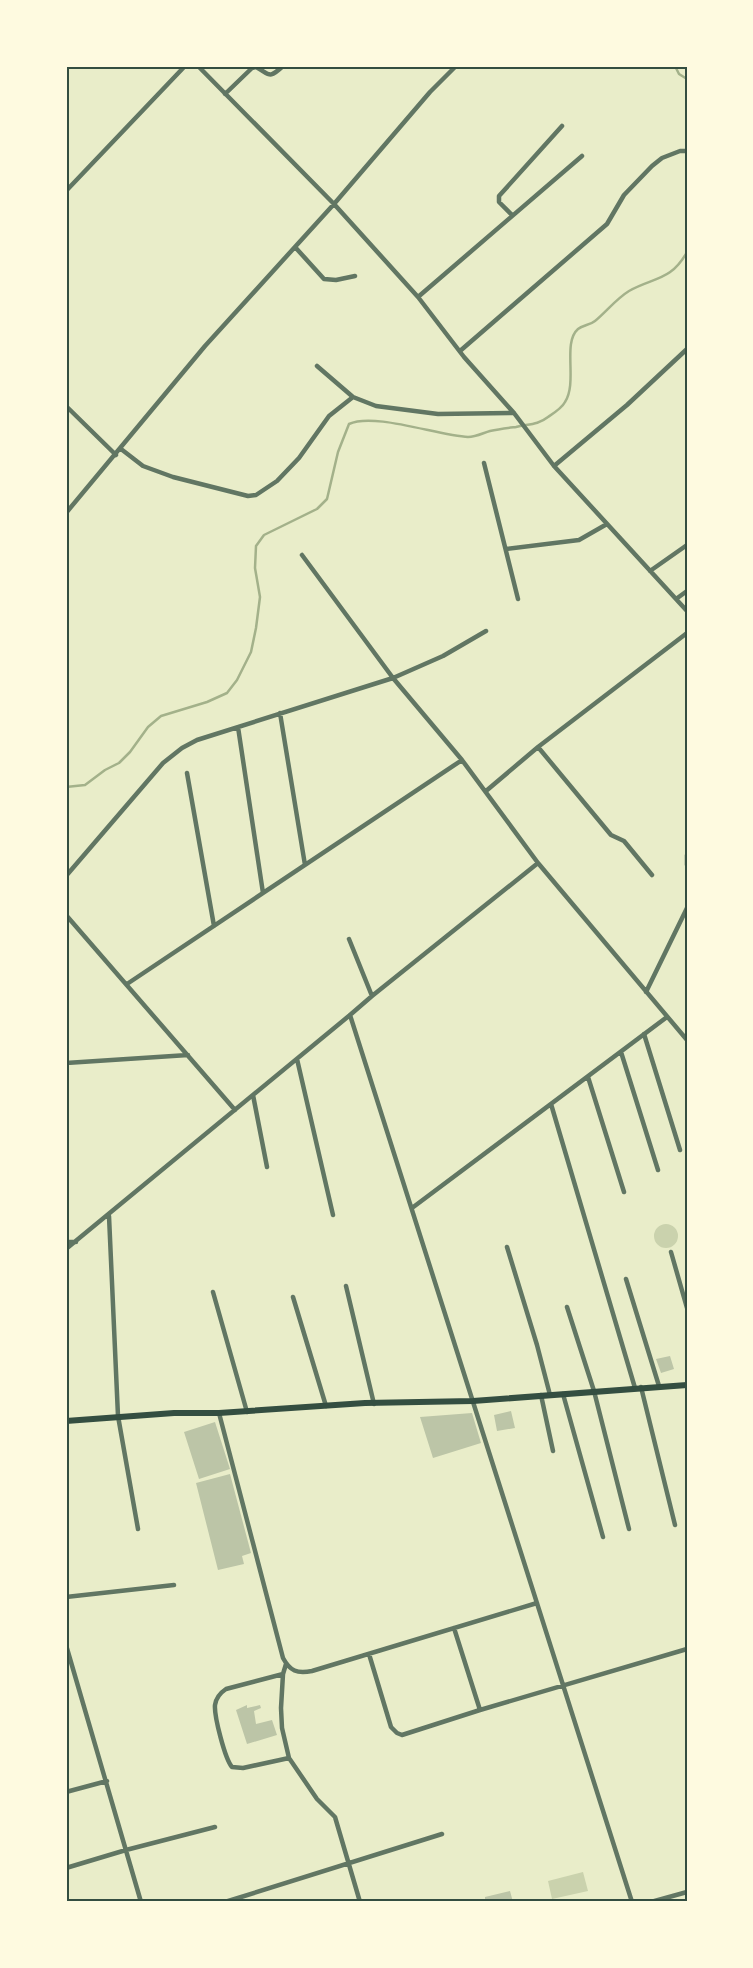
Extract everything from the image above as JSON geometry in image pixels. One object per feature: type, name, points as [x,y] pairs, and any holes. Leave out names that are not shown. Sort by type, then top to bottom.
[{"type":"main road","points":[[66,1421],[174,1413],[218,1414],[326,1406],[473,1401],[638,1387],[687,1385]]},
{"type":"street","points":[[67,189],[185,66]]},
{"type":"street","points":[[198,66],[334,204],[418,297],[460,351],[514,413],[554,466],[687,611]]},
{"type":"street","points":[[225,94],[252,68],[256,67],[266,75],[274,75],[282,66]]},
{"type":"street","points":[[66,513],[206,346],[334,204],[430,92],[456,66]]},
{"type":"street","points":[[512,215],[499,202],[499,196],[562,126]]},
{"type":"street","points":[[460,351],[607,224],[624,195],[652,166],[662,158],[680,151],[687,151]]},
{"type":"street","points":[[418,297],[582,156]]},
{"type":"street","points":[[295,247],[324,279],[336,280],[355,276]]},
{"type":"street","points":[[554,466],[627,405],[687,349]]},
{"type":"street","points":[[317,366],[353,397],[376,406],[438,414],[514,413]]},
{"type":"street","points":[[121,448],[143,466],[173,477],[248,496],[256,495],[277,481],[299,458],[329,416],[353,397]]},
{"type":"street","points":[[66,406],[116,455]]},
{"type":"street","points":[[484,464],[518,599]]},
{"type":"street","points":[[506,549],[579,540],[607,524]]},
{"type":"street","points":[[650,572],[687,544]]},
{"type":"street","points":[[302,555],[393,678],[462,760],[538,863],[687,1040]]},
{"type":"street","points":[[676,599],[687,591]]},
{"type":"street","points":[[66,876],[164,763],[182,748],[197,740],[393,678],[444,656],[486,631]]},
{"type":"street","points":[[486,791],[538,747],[687,633]]},
{"type":"street","points":[[280,713],[305,865]]},
{"type":"street","points":[[238,727],[263,893]]},
{"type":"street","points":[[538,747],[611,835],[624,840],[652,875]]},
{"type":"street","points":[[127,984],[462,760]]},
{"type":"street","points":[[188,773],[214,926]]},
{"type":"street","points":[[687,855],[687,865]]},
{"type":"street","points":[[66,1249],[77,1242],[372,996],[538,863]]},
{"type":"street","points":[[646,992],[687,908]]},
{"type":"street","points":[[66,915],[235,1110]]},
{"type":"street","points":[[349,939],[372,996]]},
{"type":"street","points":[[350,1016],[632,1902]]},
{"type":"street","points":[[412,1208],[667,1017]]},
{"type":"street","points":[[644,1034],[680,1150]]},
{"type":"street","points":[[621,1052],[658,1170]]},
{"type":"street","points":[[66,1063],[188,1055]]},
{"type":"street","points":[[297,1059],[333,1215]]},
{"type":"street","points":[[588,1077],[624,1192]]},
{"type":"street","points":[[253,1095],[267,1167]]},
{"type":"street","points":[[551,1104],[638,1387],[676,1525]]},
{"type":"street","points":[[108,1216],[118,1416],[138,1529]]},
{"type":"street","points":[[66,1242],[77,1242]]},
{"type":"street","points":[[507,1247],[550,1395]]},
{"type":"street","points":[[671,1252],[687,1308]]},
{"type":"street","points":[[626,1279],[659,1386]]},
{"type":"street","points":[[346,1286],[374,1404]]},
{"type":"street","points":[[213,1292],[247,1412]]},
{"type":"street","points":[[293,1298],[326,1406]]},
{"type":"street","points":[[567,1307],[594,1391],[630,1529]]},
{"type":"street","points":[[563,1394],[603,1537]]},
{"type":"street","points":[[541,1396],[553,1451]]},
{"type":"street","points":[[218,1414],[286,1664],[294,1672],[303,1673],[538,1604]]},
{"type":"street","points":[[66,1597],[174,1585]]},
{"type":"street","points":[[454,1628],[480,1710]]},
{"type":"street","points":[[66,1646],[141,1902]]},
{"type":"street","points":[[369,1654],[391,1727],[397,1733],[408,1734],[480,1710],[687,1649]]},
{"type":"street","points":[[286,1664],[283,1674],[282,1728],[290,1758],[317,1799],[335,1817],[360,1902]]},
{"type":"street","points":[[283,1674],[226,1690],[220,1693],[215,1706],[226,1757],[232,1766],[243,1768],[290,1758]]},
{"type":"street","points":[[66,1792],[106,1781]]},
{"type":"street","points":[[66,1868],[215,1827]]},
{"type":"street","points":[[225,1902],[442,1834]]},
{"type":"street","points":[[651,1902],[687,1892]]},
{"type":"green space","points":[[666,1224],[675,1227],[678,1236],[675,1245],[666,1248],[657,1245],[654,1236],[657,1227]]},
{"type":"green space","points":[[583,1872],[588,1891],[552,1899],[548,1881]]},
{"type":"building","points":[[670,1356],[674,1369],[661,1373],[656,1359]]},
{"type":"building","points":[[511,1411],[515,1428],[497,1431],[494,1415]]},
{"type":"building","points":[[472,1413],[481,1443],[433,1458],[420,1417]]},
{"type":"building","points":[[215,1422],[230,1469],[199,1479],[184,1432]]},
{"type":"building","points":[[230,1474],[251,1553],[242,1556],[244,1564],[218,1570],[196,1483]]},
{"type":"building","points":[[247,1705],[247,1708],[260,1705],[261,1708],[254,1711],[256,1724],[272,1720],[277,1735],[247,1744],[236,1710]]},
{"type":"building","points":[[510,1891],[513,1902],[485,1902],[485,1897]]},
{"type":"waterway","points":[[675,66],[679,74],[687,79]]},
{"type":"waterway","points":[[66,787],[85,785],[105,770],[119,763],[130,752],[148,727],[161,716],[207,702],[227,693],[237,680],[251,652],[256,628],[260,597],[255,568],[256,546],[264,535],[317,509],[327,499],[338,452],[349,424],[360,421],[374,421],[468,437],[493,430],[533,424],[544,420],[562,406],[569,394],[571,343],[573,335],[578,329],[595,321],[629,291],[668,273],[675,268],[687,252]]}]
